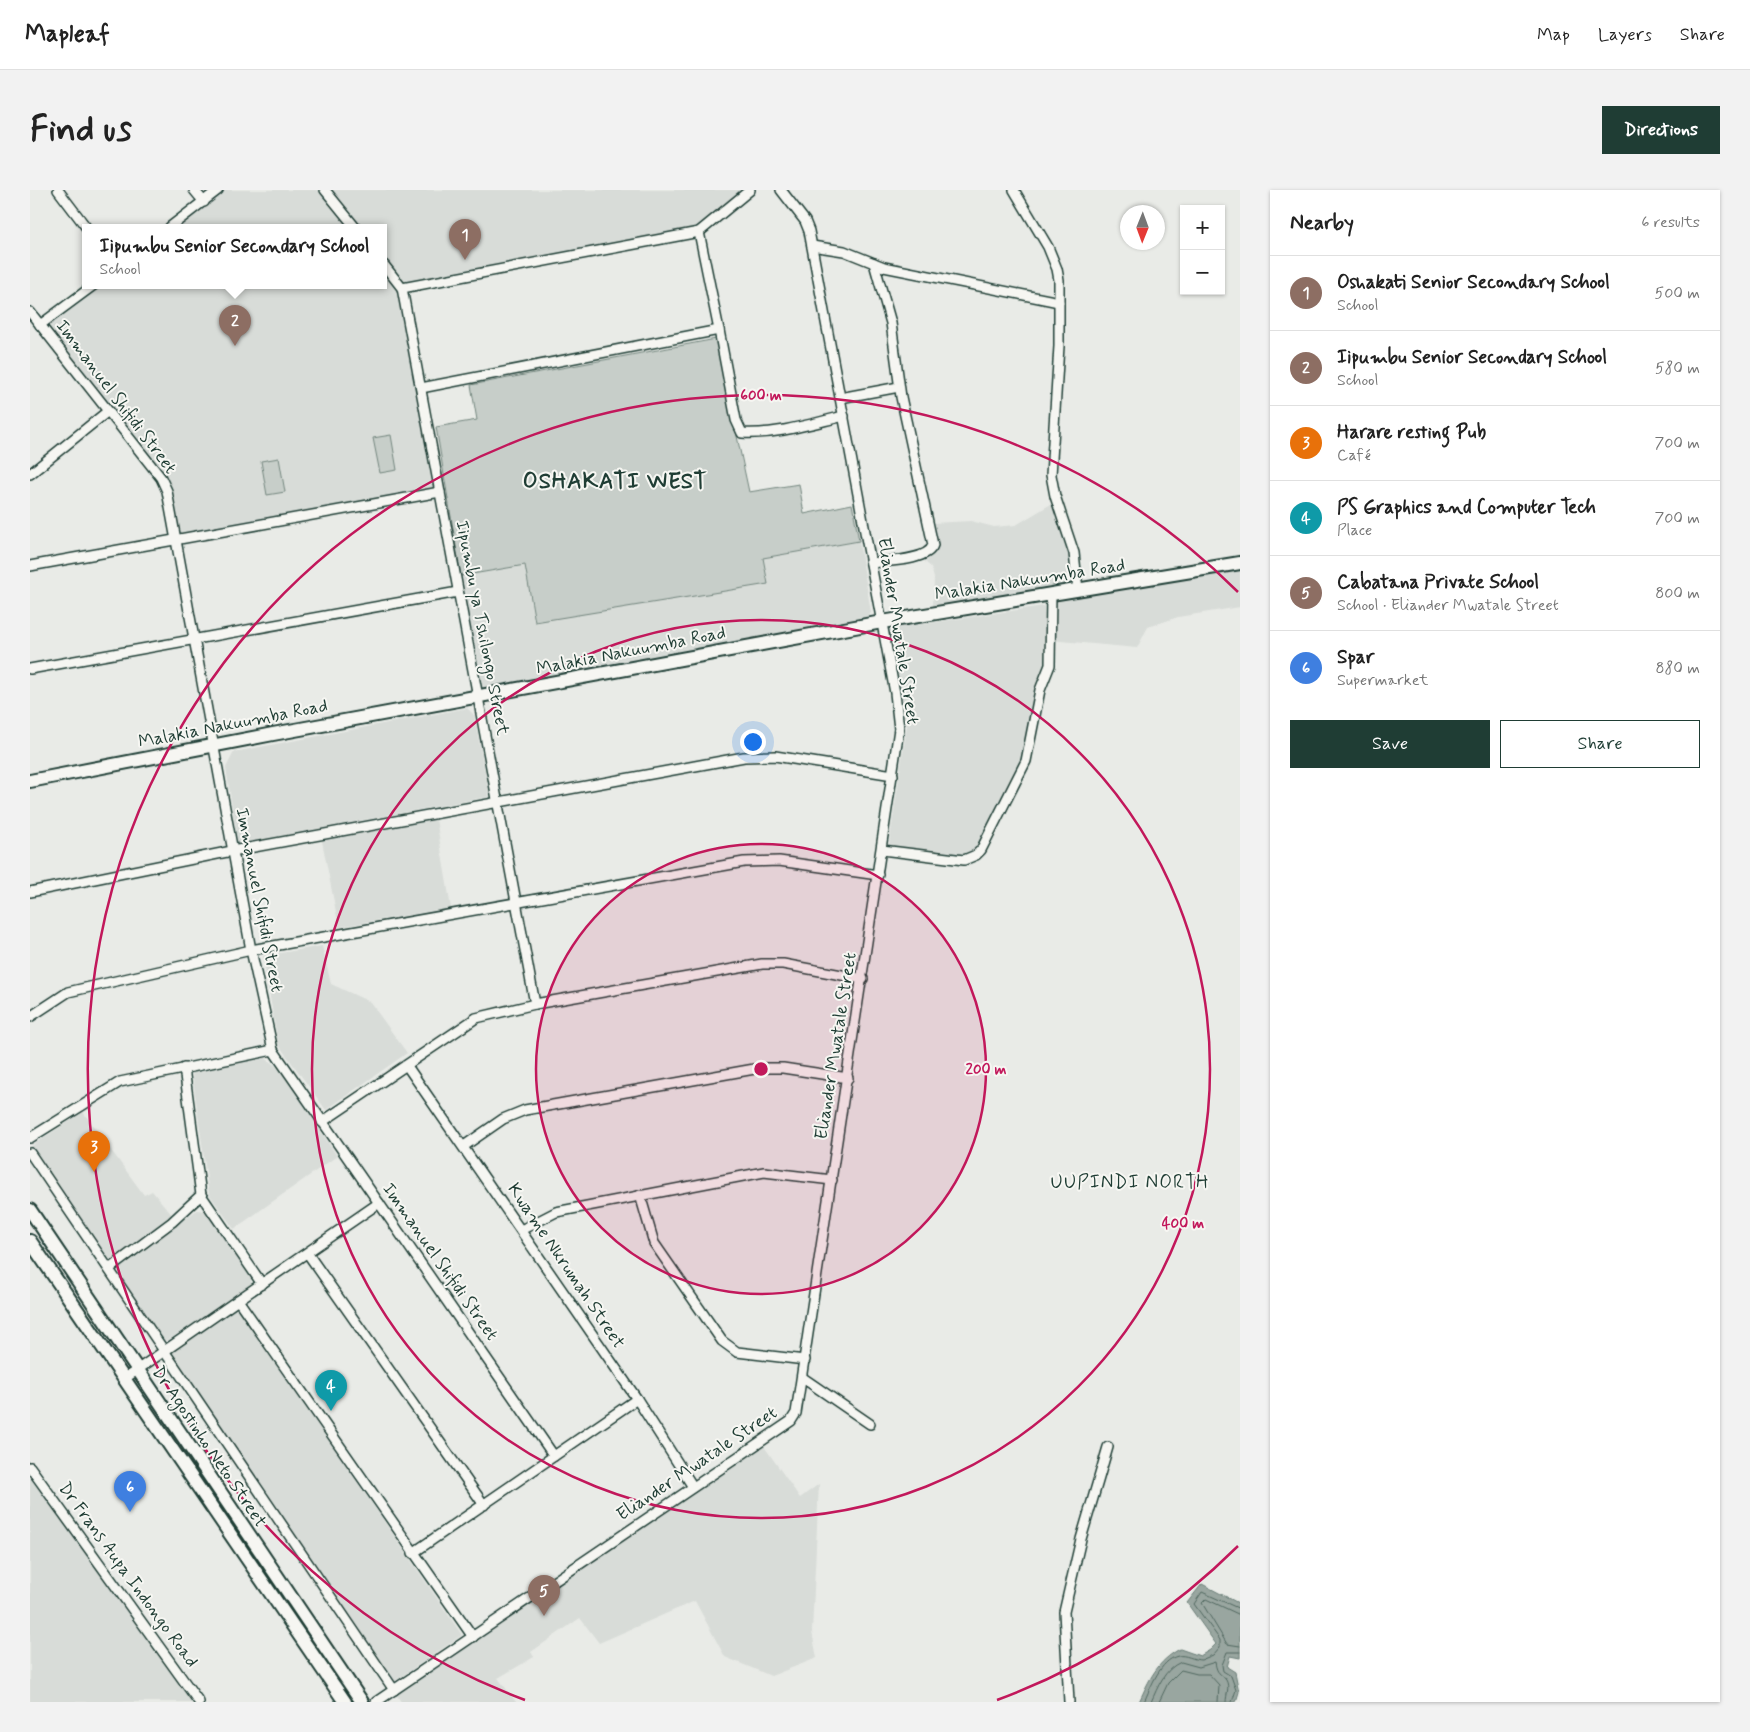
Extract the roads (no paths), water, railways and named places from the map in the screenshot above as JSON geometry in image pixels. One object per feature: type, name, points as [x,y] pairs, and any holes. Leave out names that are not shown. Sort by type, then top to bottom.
[{"type":"main road","name":"Malakia Nakuumba Road","points":[[30,781],[882,622],[1240,563]]},
{"type":"main road","name":"Dr Agostinho Neto Street","points":[[30,1210],[136,1371],[362,1702]]},
{"type":"main road","name":"Dr Agostinho Neto Street","points":[[30,1242],[344,1702]]},
{"type":"street","points":[[58,190],[84,224]]},
{"type":"street","points":[[194,190],[204,202]]},
{"type":"street","points":[[174,224],[218,190]]},
{"type":"street","points":[[326,190],[352,224]]},
{"type":"street","points":[[402,288],[699,232],[750,190]]},
{"type":"street","name":"Eliander Mwatale Street","points":[[376,1702],[791,1421],[796,1413],[803,1378],[898,745],[899,722],[808,226],[781,190]]},
{"type":"street","points":[[1014,190],[1048,247],[1057,269],[1059,302],[1051,475],[1055,496],[1074,553],[1078,590]]},
{"type":"street","points":[[699,232],[736,420],[742,433],[757,434],[778,431],[844,416]]},
{"type":"street","points":[[812,246],[844,251],[874,263],[1059,302]]},
{"type":"street","points":[[871,563],[916,557],[926,554],[932,545],[899,387],[891,323],[874,263]]},
{"type":"street","name":"Iipumbu ya Tshilongo Street","points":[[387,269],[402,288],[518,903],[535,1004]]},
{"type":"street","points":[[40,325],[89,289]]},
{"type":"street","name":"Immanuel Shifidi Street","points":[[30,312],[165,485],[232,851],[273,1050],[554,1456]]},
{"type":"street","points":[[421,388],[719,330]]},
{"type":"street","points":[[840,398],[899,387]]},
{"type":"street","points":[[30,474],[108,412]]},
{"type":"street","points":[[30,566],[440,492]]},
{"type":"street","points":[[30,669],[458,592]]},
{"type":"street","points":[[882,850],[964,860],[976,855],[981,850],[1026,762],[1040,690],[1050,665],[1051,594]]},
{"type":"street","points":[[30,892],[232,851],[761,755],[893,775]]},
{"type":"street","points":[[30,1016],[68,992],[251,950],[760,860],[878,875]]},
{"type":"street","points":[[322,1122],[476,1018],[535,1004],[762,964],[783,964],[863,979]]},
{"type":"street","points":[[30,1138],[112,1086],[184,1068],[273,1050]]},
{"type":"street","name":"Kwame Nkrumah Street","points":[[407,1066],[638,1399],[693,1487]]},
{"type":"street","points":[[184,1068],[201,1195],[262,1284]]},
{"type":"street","points":[[464,1146],[503,1119],[525,1110],[760,1068],[783,1068],[848,1078]]},
{"type":"street","points":[[30,1153],[394,1690]]},
{"type":"street","points":[[522,1230],[556,1212],[764,1172],[832,1180]]},
{"type":"street","points":[[109,1269],[172,1222],[201,1195]]},
{"type":"street","points":[[640,1195],[654,1243],[725,1344],[737,1352],[805,1360]]},
{"type":"street","points":[[124,1379],[308,1254],[379,1203]]},
{"type":"street","points":[[308,1254],[484,1505]]},
{"type":"street","points":[[238,1300],[473,1637]]},
{"type":"street","points":[[803,1378],[870,1424]]},
{"type":"street","points":[[413,1553],[638,1399]]},
{"type":"street","points":[[1069,1702],[1064,1612],[1079,1548],[1108,1447]]},
{"type":"street","name":"Dr Frans Aupa Indongo Road","points":[[30,1467],[199,1702]]},
{"type":"water","points":[[1202,1584],[1240,1604],[1240,1658],[1230,1656],[1227,1667],[1235,1672],[1239,1692],[1236,1702],[1139,1702],[1146,1686],[1165,1659],[1180,1649],[1200,1656],[1216,1644],[1187,1603]]},
{"type":"place","name":"Oshakati Senior Secondary School","points":[[465,260]]},
{"type":"place","name":"Iipumbu Senior Secondary School","points":[[235,346]]},
{"type":"place","name":"Harare resting Pub","points":[[94,1172]]},
{"type":"place","name":"PS Graphics and Computer Tech","points":[[331,1411]]},
{"type":"place","name":"Spar","points":[[130,1512]]},
{"type":"place","name":"Cabatana Private School","points":[[544,1616]]},
{"type":"district","name":"OSHAKATI WEST","points":[[615,482]]},
{"type":"district","name":"UUPINDI NORTH","points":[[1130,1182]]}]
